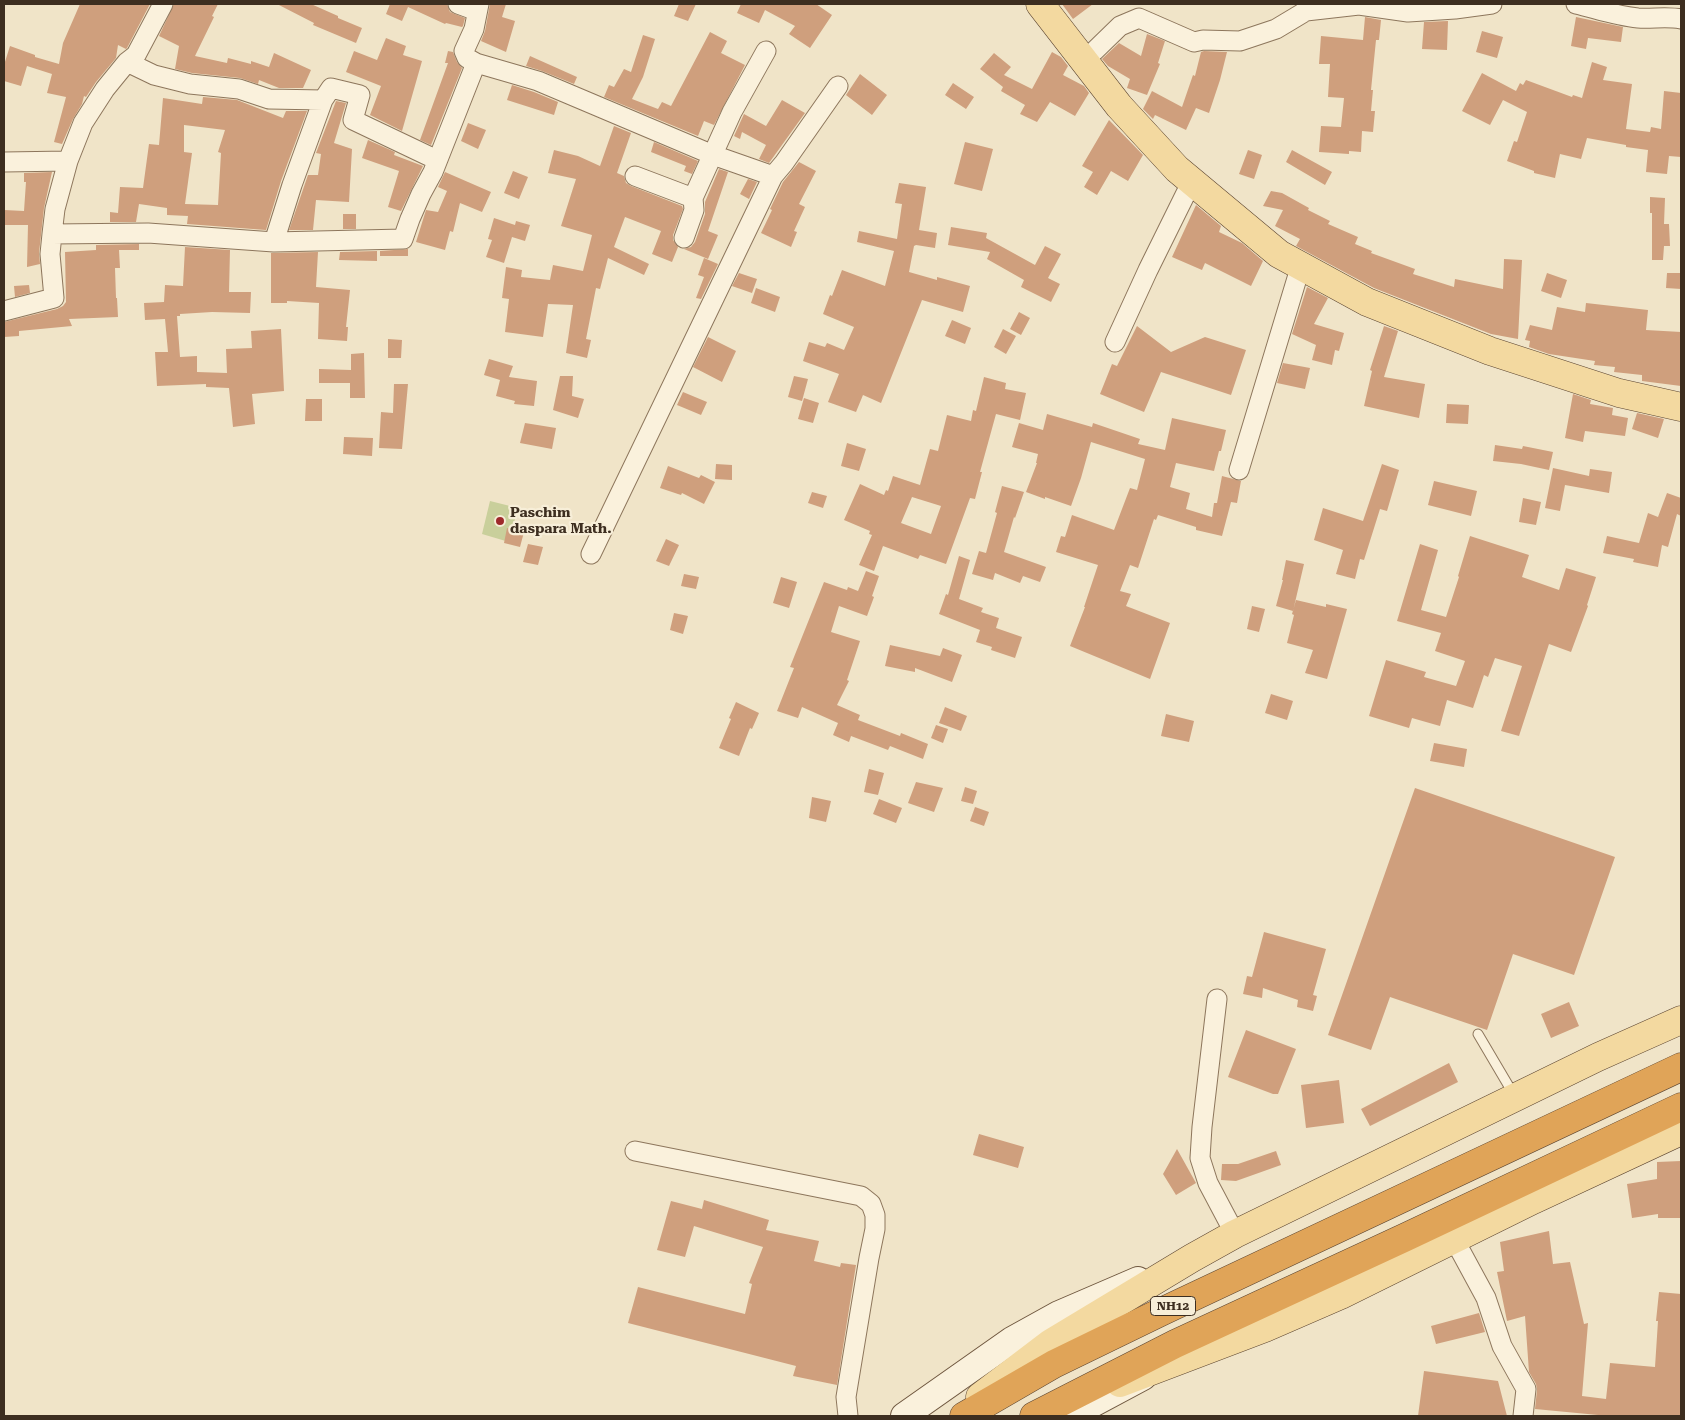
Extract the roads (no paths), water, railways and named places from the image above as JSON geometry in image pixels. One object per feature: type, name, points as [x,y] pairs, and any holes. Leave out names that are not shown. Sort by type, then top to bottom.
[{"type":"highway","name":"NH12","points":[[964,1416],[1054,1364],[1681,1067]]},
{"type":"highway","name":"NH12","points":[[1036,1415],[1174,1344],[1406,1238],[1681,1107]]},
{"type":"main road","points":[[1040,4],[1119,106],[1177,169],[1279,254],[1367,302],[1490,352],[1619,393],[1681,408]]},
{"type":"main road","points":[[955,1416],[1051,1343],[1192,1258],[1236,1234],[1598,1057],[1681,1020]]},
{"type":"main road","points":[[1036,1415],[1265,1328],[1341,1295],[1532,1200],[1681,1131]]},
{"type":"street","points":[[4,312],[54,298],[50,254],[52,234],[55,209],[68,161],[83,123],[105,89],[136,55],[162,4]]},
{"type":"street","points":[[458,4],[478,7],[474,29],[464,51],[468,58],[476,63],[538,81],[712,155],[773,176]]},
{"type":"street","points":[[1084,61],[1120,26],[1139,18],[1194,42],[1203,40],[1240,41],[1276,29],[1306,12],[1359,5],[1408,12],[1492,4]]},
{"type":"street","points":[[1576,4],[1605,12],[1639,18],[1671,17],[1681,19]]},
{"type":"street","points":[[684,238],[694,210],[693,198],[732,112],[766,50]]},
{"type":"street","points":[[128,62],[154,75],[190,84],[239,89],[269,99],[323,100]]},
{"type":"street","points":[[52,234],[148,233],[274,242],[403,239],[421,194],[433,172],[476,63]]},
{"type":"street","points":[[590,554],[773,176],[838,86]]},
{"type":"street","points":[[274,242],[292,185],[323,100],[331,88],[360,95],[353,120],[437,160]]},
{"type":"street","points":[[4,162],[68,161]]},
{"type":"street","points":[[635,176],[693,198]]},
{"type":"street","points":[[1115,342],[1192,181]]},
{"type":"street","points":[[1239,470],[1301,265]]},
{"type":"street","points":[[1217,1000],[1200,1158],[1208,1183],[1236,1234]]},
{"type":"street","points":[[635,1151],[861,1196],[871,1204],[875,1230],[846,1397],[848,1416]]},
{"type":"street","points":[[1454,1240],[1486,1298],[1502,1346],[1526,1389],[1523,1416]]},
{"type":"street","points":[[904,1416],[1012,1340],[1059,1314],[1192,1258]]},
{"type":"street","points":[[1070,1416],[1176,1362]]},
{"type":"lane","points":[[1478,1034],[1515,1098]]},
{"type":"place","name":"Paschim daspara Math.","points":[[500,521]]}]
